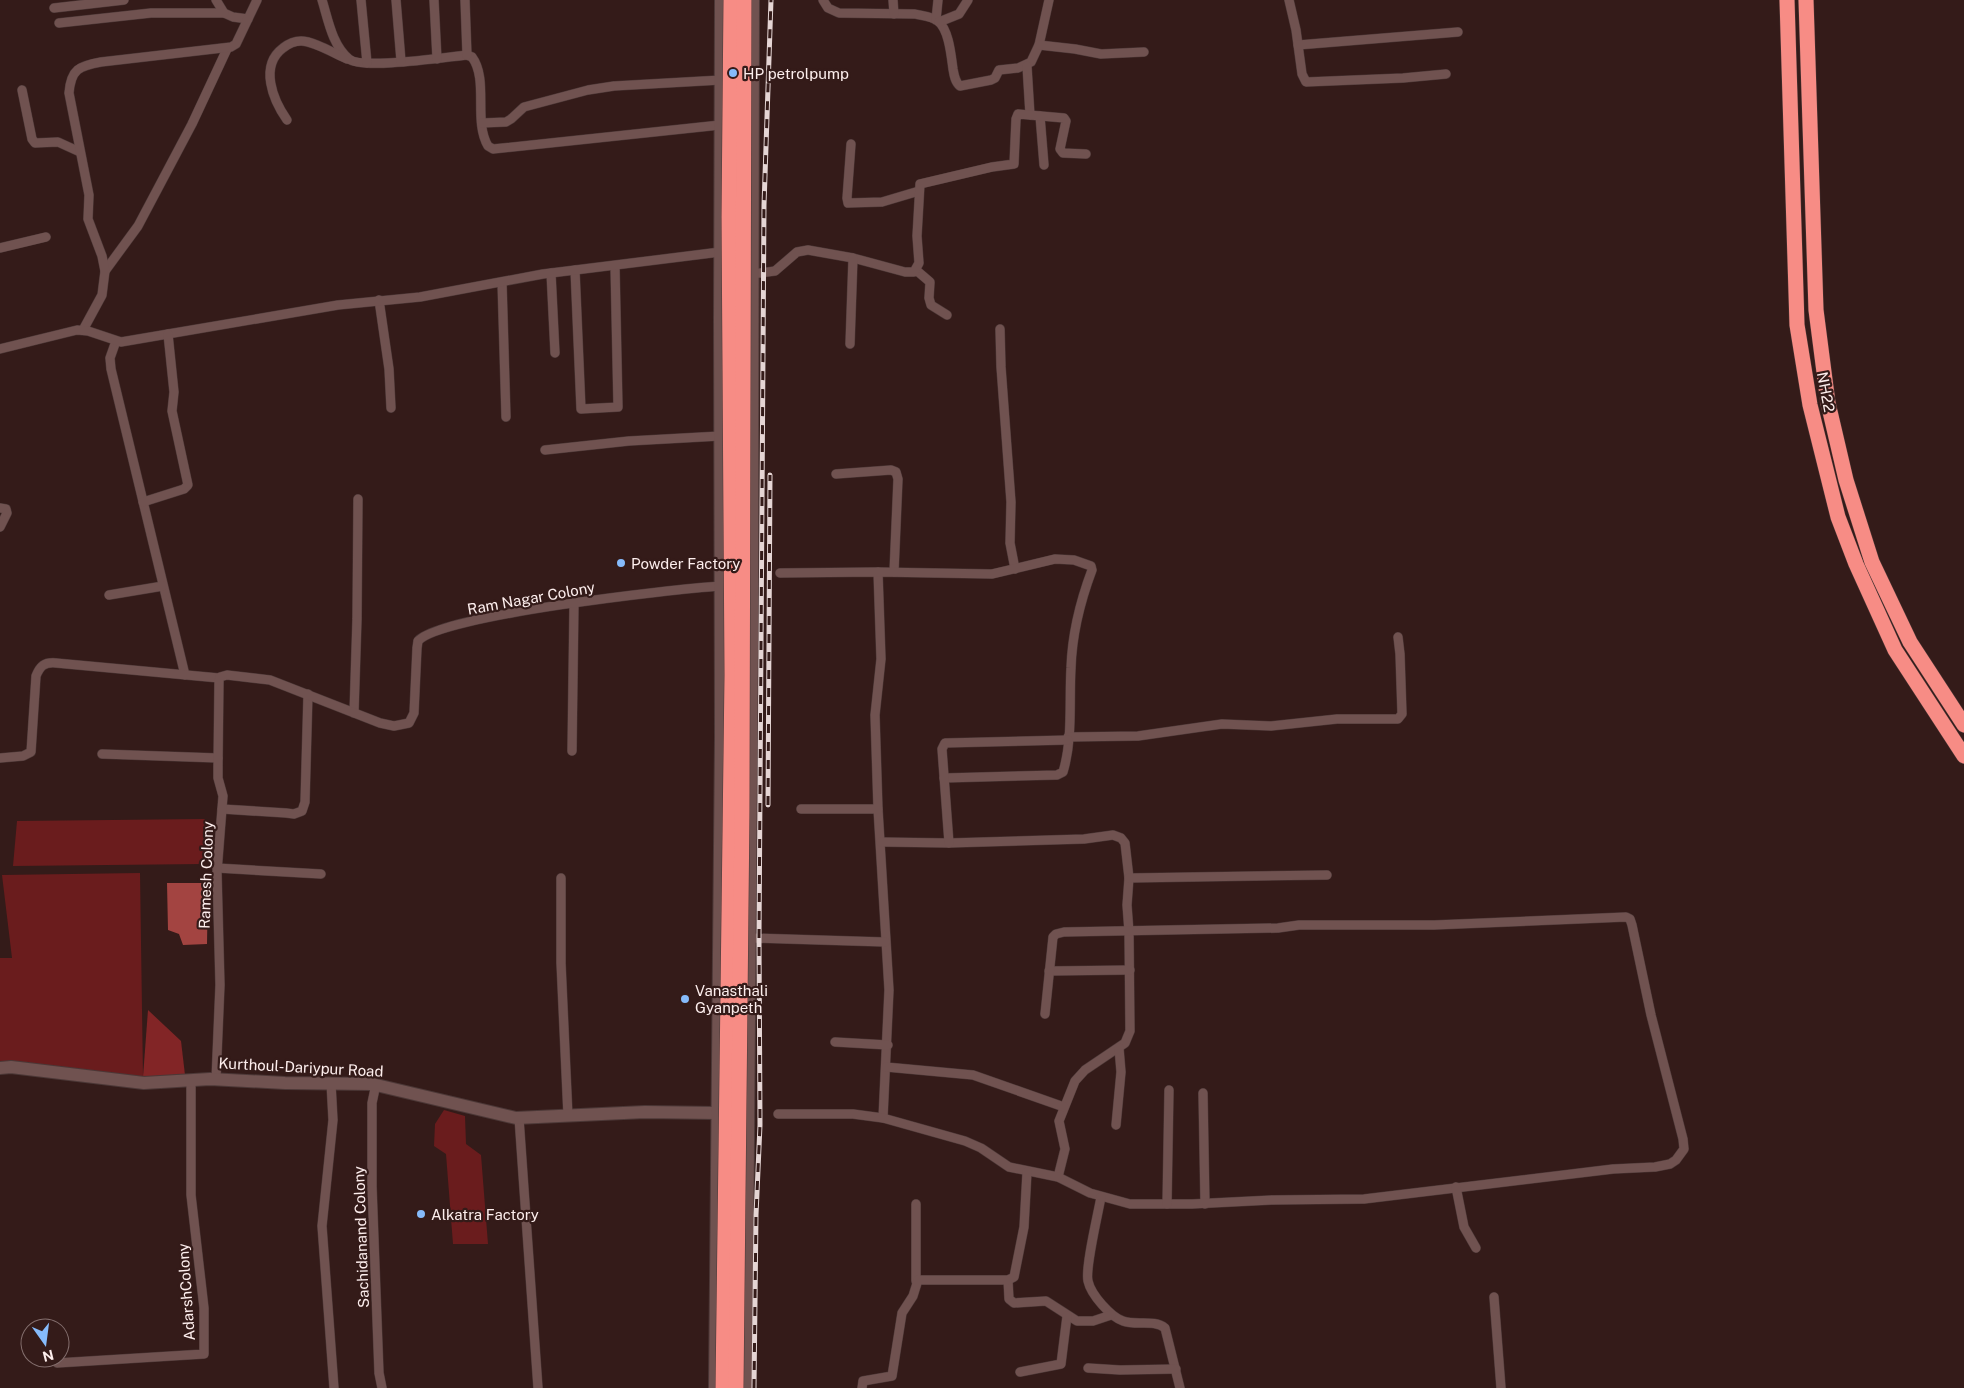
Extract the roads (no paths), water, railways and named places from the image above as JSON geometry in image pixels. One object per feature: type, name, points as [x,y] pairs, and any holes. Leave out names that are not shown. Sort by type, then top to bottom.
[{"type":"highway","points":[[723,1388],[732,675],[729,217],[731,0]]},
{"type":"highway","points":[[736,1388],[742,811],[744,0]]},
{"type":"highway","name":"NH22","points":[[1787,0],[1797,324],[1810,405],[1838,517],[1856,564],[1896,650],[1964,756]]},
{"type":"highway","name":"NH22","points":[[1806,0],[1816,310],[1828,403],[1846,480],[1872,562],[1910,642],[1964,725]]},
{"type":"street","points":[[54,8],[124,0]]},
{"type":"street","points":[[216,0],[224,13]]},
{"type":"street","points":[[83,330],[102,294],[105,271],[102,256],[88,219],[89,195],[69,93],[71,80],[79,68],[84,65],[227,49],[236,44],[258,0]]},
{"type":"street","points":[[322,0],[341,51],[350,60]]},
{"type":"street","points":[[361,0],[367,63]]},
{"type":"street","points":[[396,0],[401,61]]},
{"type":"street","points":[[434,0],[437,58]]},
{"type":"street","points":[[465,0],[467,55]]},
{"type":"street","points":[[715,1388],[721,747],[721,0]]},
{"type":"street","points":[[746,1388],[750,1049],[753,0]]},
{"type":"street","points":[[823,0],[828,8],[839,13],[915,14],[937,21],[959,14],[968,0]]},
{"type":"street","points":[[893,0],[894,14]]},
{"type":"street","points":[[938,0],[937,21],[947,40],[954,76],[958,86],[991,80],[995,78],[999,70],[1027,66],[1033,59],[1039,45],[1049,0]]},
{"type":"street","points":[[1289,0],[1302,74],[1306,82],[1403,78],[1446,74]]},
{"type":"street","points":[[59,22],[151,13],[224,13],[233,17],[248,19]]},
{"type":"street","points":[[1298,45],[1458,32]]},
{"type":"street","points":[[287,120],[278,107],[271,82],[271,62],[277,52],[286,46],[302,41],[350,60],[367,63],[467,55],[472,58],[478,69],[483,134],[488,146],[493,148],[500,149],[720,125]]},
{"type":"street","points":[[1039,45],[1101,54],[1144,52]]},
{"type":"street","points":[[105,271],[138,226],[192,124],[227,49]]},
{"type":"street","points":[[721,67],[752,66]]},
{"type":"street","points":[[1027,66],[1030,115]]},
{"type":"street","points":[[482,123],[506,122],[511,120],[524,107],[588,90],[614,86],[721,80]]},
{"type":"street","points":[[22,90],[32,139],[35,143],[58,142],[80,152]]},
{"type":"street","points":[[916,270],[919,258],[917,236],[920,184],[1014,164],[1016,116],[1020,114],[1064,118],[1066,121],[1060,149],[1063,153],[1086,154]]},
{"type":"street","points":[[1040,116],[1044,165]]},
{"type":"street","points":[[851,144],[848,203],[882,202],[919,191]]},
{"type":"street","points":[[0,248],[46,237]]},
{"type":"street","points":[[752,274],[775,271],[791,257],[803,250],[814,250],[853,258],[905,272],[916,270]]},
{"type":"street","points":[[0,349],[68,332],[83,330],[116,341],[338,305],[420,297],[551,273],[720,252]]},
{"type":"street","points":[[850,344],[853,258]]},
{"type":"street","points":[[576,270],[581,409],[618,407],[615,266]]},
{"type":"street","points":[[916,270],[930,282],[929,298],[931,305],[947,315]]},
{"type":"street","points":[[551,273],[555,353]]},
{"type":"street","points":[[502,282],[506,416]]},
{"type":"street","points":[[379,300],[390,376],[391,408]]},
{"type":"street","points":[[1000,329],[1011,502],[1010,543],[1014,569]]},
{"type":"street","points":[[143,502],[184,489],[188,485],[172,411],[174,392],[168,334]]},
{"type":"street","points":[[116,341],[110,358],[110,364],[185,675]]},
{"type":"street","points":[[545,450],[629,441],[720,436]]},
{"type":"street","points":[[836,474],[891,470],[896,472],[898,479],[894,572]]},
{"type":"street","points":[[354,713],[358,499]]},
{"type":"street","points":[[0,508],[6,509],[0,527]]},
{"type":"street","points":[[720,531],[752,533]]},
{"type":"street","points":[[780,573],[997,573],[1055,559],[1077,560],[1092,567],[1081,598],[1073,640],[1068,739],[1064,770],[1060,775],[944,778]]},
{"type":"street","points":[[878,572],[881,659],[875,715],[878,809],[889,990],[888,1045],[883,1118]]},
{"type":"street","points":[[110,596],[163,586]]},
{"type":"street","name":"Ram Nagar Colony","points":[[0,758],[23,756],[31,752],[36,676],[39,669],[46,663],[56,662],[185,675],[270,680],[380,723],[394,726],[409,723],[414,713],[418,641],[427,635],[482,618],[679,589],[720,586]]},
{"type":"street","points":[[572,751],[574,604]]},
{"type":"street","points":[[949,843],[942,746],[946,742],[1138,736],[1222,724],[1271,726],[1337,719],[1398,719],[1402,714],[1398,637]]},
{"type":"street","name":"Ramesh Colony","points":[[216,1079],[220,985],[217,927],[217,868],[223,796],[218,778],[218,758],[222,677]]},
{"type":"street","points":[[222,809],[286,814],[302,811],[304,802],[308,694]]},
{"type":"street","points":[[102,754],[218,758]]},
{"type":"street","points":[[801,809],[878,809]]},
{"type":"street","points":[[881,842],[949,843],[1084,839],[1113,835],[1121,838],[1125,844],[1130,932],[1131,1024],[1128,1038],[1119,1048],[1080,1073],[1060,1116],[1059,1126],[1065,1150],[1058,1177]]},
{"type":"street","points":[[217,868],[321,874]]},
{"type":"street","points":[[1128,878],[1327,875]]},
{"type":"street","points":[[561,878],[561,963],[568,1116]]},
{"type":"street","points":[[778,1114],[853,1114],[883,1118],[965,1141],[1009,1167],[1058,1177],[1100,1197],[1130,1204],[1357,1200],[1613,1169],[1664,1166],[1676,1160],[1684,1150],[1683,1139],[1651,1015],[1632,925],[1628,918],[1434,925],[1299,925],[1278,928],[1064,932],[1056,934],[1052,942],[1045,1014]]},
{"type":"street","points":[[750,938],[885,942]]},
{"type":"street","points":[[1049,971],[1130,970]]},
{"type":"street","points":[[835,1042],[888,1045]]},
{"type":"street","points":[[718,1048],[750,1049]]},
{"type":"street","points":[[1116,1125],[1121,1072],[1119,1048]]},
{"type":"street","name":"Kurthoul-Dariypur Road","points":[[0,1068],[11,1067],[144,1083],[216,1079],[376,1084],[519,1118],[645,1112],[717,1113]]},
{"type":"street","points":[[886,1067],[962,1072],[1064,1107]]},
{"type":"street","name":"AdarshColony","points":[[70,1362],[204,1354],[204,1308],[191,1194],[191,1080]]},
{"type":"street","points":[[331,1083],[333,1120],[322,1226],[334,1388]]},
{"type":"street","name":"Sachidanand Colony","points":[[376,1084],[372,1103],[372,1186],[379,1372],[382,1388]]},
{"type":"street","points":[[1167,1204],[1169,1090]]},
{"type":"street","points":[[1203,1093],[1205,1204]]},
{"type":"street","points":[[519,1118],[538,1388]]},
{"type":"street","points":[[916,1281],[923,1279],[1008,1280],[1014,1277],[1024,1227],[1027,1172]]},
{"type":"street","points":[[1456,1187],[1464,1227],[1476,1248]]},
{"type":"street","points":[[1100,1197],[1088,1278],[1092,1289],[1111,1315],[1129,1323],[1162,1325],[1167,1332],[1180,1388]]},
{"type":"street","points":[[862,1388],[863,1381],[892,1376],[902,1313],[913,1296],[916,1281],[916,1204]]},
{"type":"street","points":[[1008,1280],[1011,1302],[1018,1304],[1046,1301],[1077,1321],[1111,1315]]},
{"type":"street","points":[[1494,1297],[1501,1388]]},
{"type":"street","points":[[1020,1372],[1061,1364],[1067,1316]]},
{"type":"street","points":[[1088,1368],[1120,1370],[1176,1369]]},
{"type":"railway","points":[[754,1388],[756,1215],[760,1125],[759,938],[764,205],[771,0]]},
{"type":"railway","points":[[768,805],[770,475]]},
{"type":"place","name":"HP petrolpump","points":[[733,73]]},
{"type":"place","name":"Powder Factory","points":[[621,563]]},
{"type":"place","name":"Vanasthali Gyanpeth","points":[[685,999]]},
{"type":"place","name":"Alkatra Factory","points":[[421,1214]]}]
